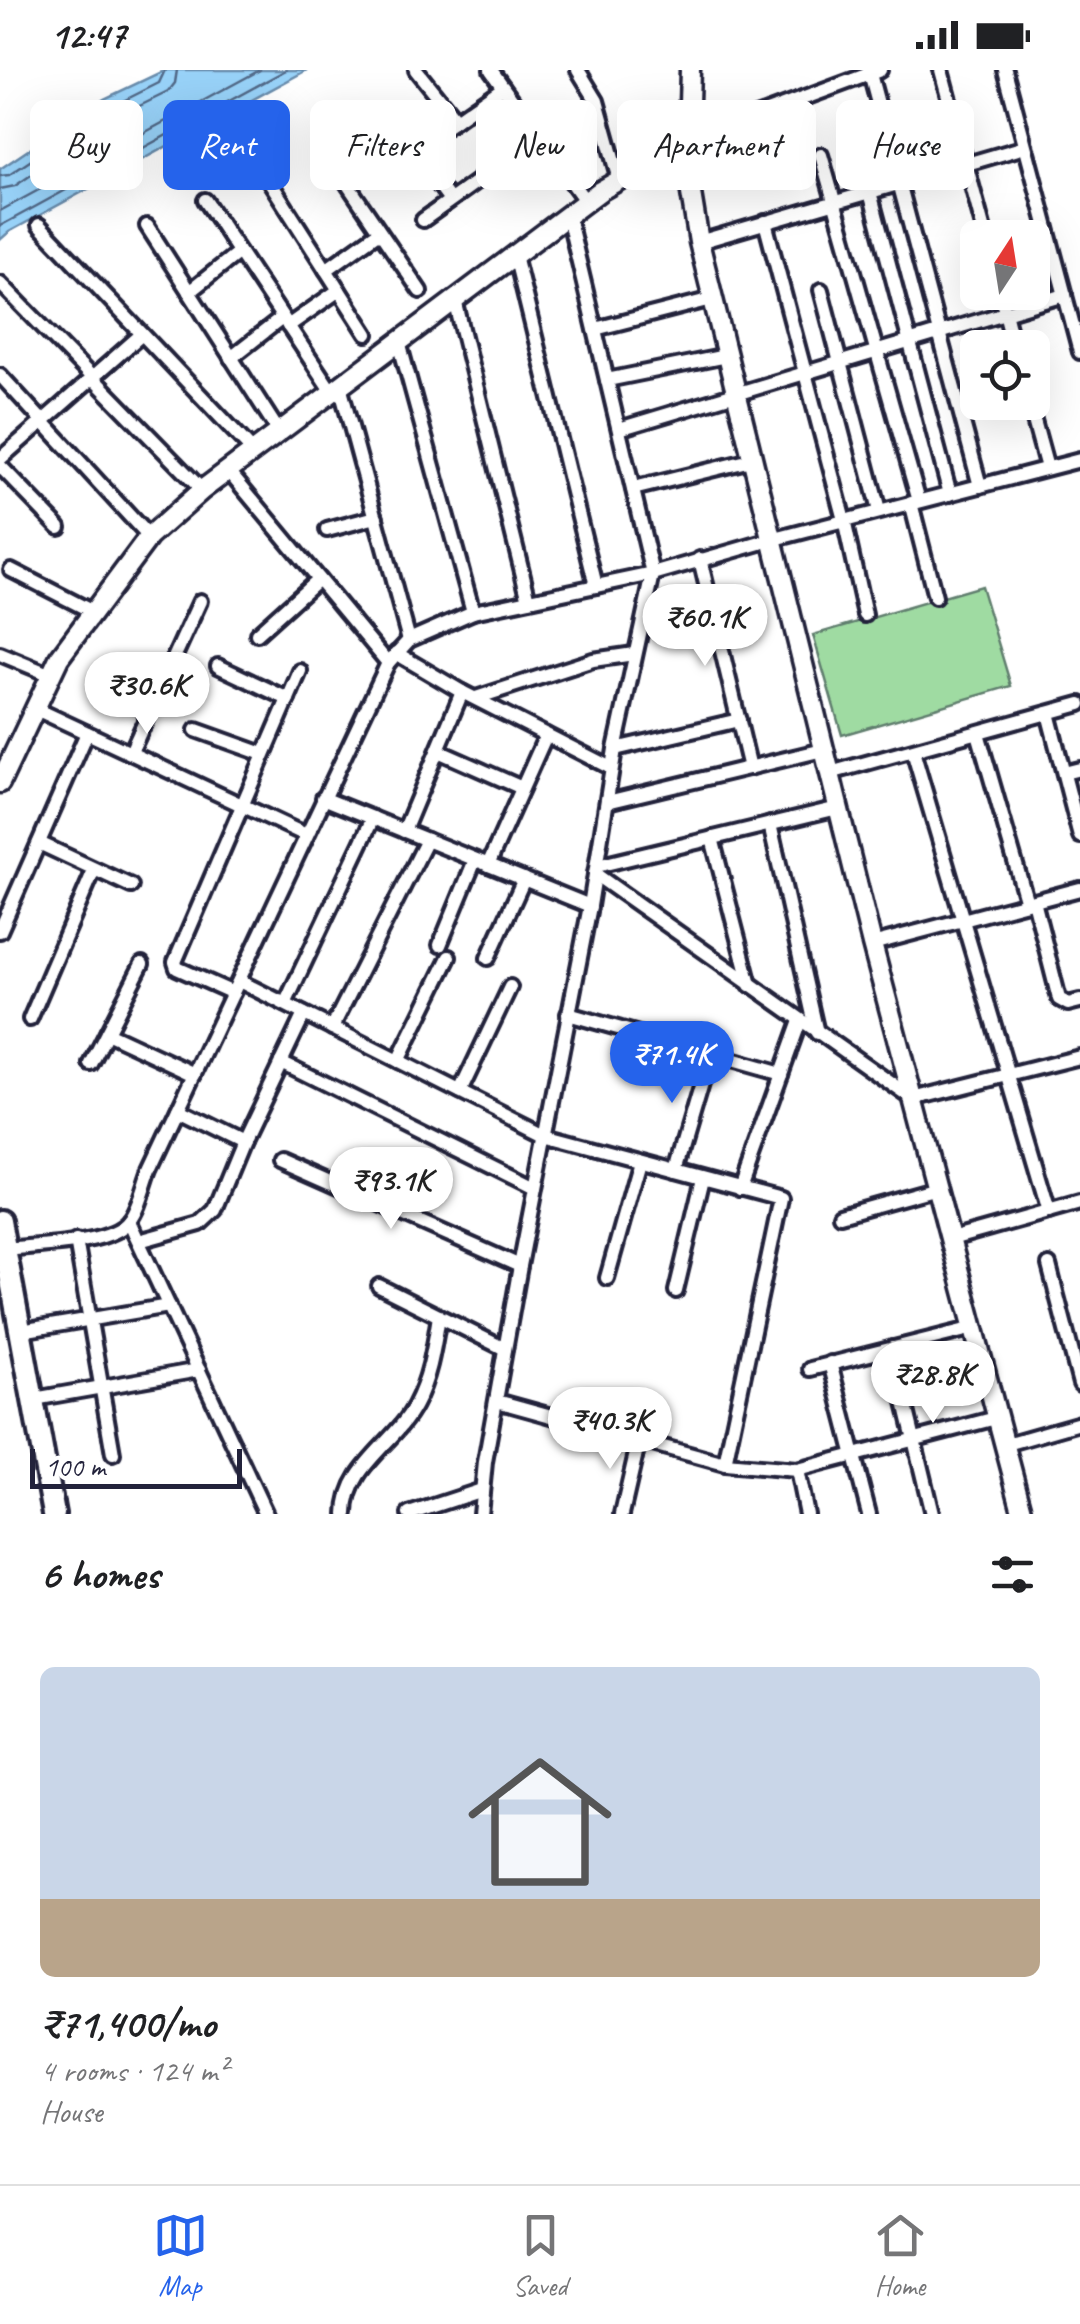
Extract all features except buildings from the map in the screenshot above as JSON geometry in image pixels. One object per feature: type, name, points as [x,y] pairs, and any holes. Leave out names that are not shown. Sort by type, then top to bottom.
[{"type":"main road","points":[[0,1221],[54,1514]]},
{"type":"street","points":[[416,70],[440,100]]},
{"type":"street","points":[[491,70],[512,100]]},
{"type":"street","points":[[578,70],[597,101],[617,173]]},
{"type":"street","points":[[688,100],[690,70]]},
{"type":"street","points":[[941,70],[949,100]]},
{"type":"street","points":[[1005,70],[1080,352]]},
{"type":"street","points":[[797,100],[873,71],[880,100]]},
{"type":"street","points":[[456,120],[503,88]]},
{"type":"street","points":[[974,162],[1025,147]]},
{"type":"street","points":[[821,155],[915,502],[935,597]]},
{"type":"street","points":[[0,783],[7,748],[34,708],[59,658],[149,537],[253,451],[617,181]]},
{"type":"street","points":[[422,220],[476,182]]},
{"type":"street","points":[[275,190],[367,334]]},
{"type":"street","points":[[352,190],[420,290]]},
{"type":"street","points":[[443,190],[450,200]]},
{"type":"street","points":[[577,190],[586,202]]},
{"type":"street","points":[[690,190],[699,242],[770,540],[1023,1514]]},
{"type":"street","points":[[699,242],[877,190]]},
{"type":"street","points":[[902,190],[980,486]]},
{"type":"street","points":[[974,190],[981,220]]},
{"type":"street","points":[[870,192],[950,494]]},
{"type":"street","points":[[204,200],[285,322],[336,389],[409,640]]},
{"type":"street","points":[[480,1514],[520,1266],[590,906],[611,768],[653,574],[568,216]]},
{"type":"street","points":[[765,222],[844,520],[865,615]]},
{"type":"street","points":[[39,225],[253,451]]},
{"type":"street","points":[[147,226],[279,432]]},
{"type":"street","points":[[326,270],[380,232]]},
{"type":"street","points":[[189,292],[239,252]]},
{"type":"street","points":[[515,255],[596,586]]},
{"type":"street","points":[[0,283],[202,490]]},
{"type":"street","points":[[231,358],[339,290]]},
{"type":"street","points":[[821,290],[879,512]]},
{"type":"street","points":[[619,429],[1065,295]]},
{"type":"street","points":[[595,329],[712,299]]},
{"type":"street","points":[[455,300],[529,600]]},
{"type":"street","points":[[1004,310],[1009,330]]},
{"type":"street","points":[[59,528],[0,462],[142,334]]},
{"type":"street","points":[[399,342],[473,612]]},
{"type":"street","points":[[607,380],[726,356]]},
{"type":"street","points":[[0,375],[149,537]]},
{"type":"street","points":[[1034,420],[1046,468]]},
{"type":"street","points":[[633,489],[751,460]]},
{"type":"street","points":[[6,1249],[111,1234],[129,1221],[323,798],[392,658],[409,640],[473,612],[653,574],[1080,460]]},
{"type":"street","points":[[228,470],[318,579],[392,658],[611,768]]},
{"type":"street","points":[[327,530],[376,518]]},
{"type":"street","points":[[700,560],[750,768]]},
{"type":"street","points":[[11,570],[93,612]]},
{"type":"street","points":[[258,634],[318,579]]},
{"type":"street","points":[[130,752],[200,601]]},
{"type":"street","points":[[0,654],[51,676]]},
{"type":"street","points":[[476,698],[593,660],[634,654]]},
{"type":"street","points":[[218,666],[288,699]]},
{"type":"street","points":[[300,671],[175,962],[177,968],[285,1004],[545,1135],[781,1198],[726,1464]]},
{"type":"street","points":[[404,831],[462,692]]},
{"type":"street","points":[[830,774],[1080,704]]},
{"type":"street","points":[[34,708],[306,834]]},
{"type":"street","points":[[1048,713],[1080,836]]},
{"type":"street","points":[[615,750],[739,720]]},
{"type":"street","points":[[196,730],[264,754]]},
{"type":"street","points":[[978,732],[1060,1000],[1068,1004],[1080,1001]]},
{"type":"street","points":[[0,931],[87,733]]},
{"type":"street","points":[[398,1061],[482,862],[546,735]]},
{"type":"street","points":[[607,802],[823,750]]},
{"type":"street","points":[[438,751],[522,788]]},
{"type":"street","points":[[912,751],[1049,1212]]},
{"type":"street","points":[[1064,773],[1080,769]]},
{"type":"street","points":[[323,798],[590,906]]},
{"type":"street","points":[[596,870],[838,808]]},
{"type":"street","points":[[285,1004],[374,818]]},
{"type":"street","points":[[770,824],[817,1033]]},
{"type":"street","points":[[712,838],[750,984]]},
{"type":"street","points":[[332,1028],[427,840]]},
{"type":"street","points":[[40,842],[131,886]]},
{"type":"street","points":[[30,1020],[94,870]]},
{"type":"street","points":[[596,870],[913,1099],[1080,1057]]},
{"type":"street","points":[[488,958],[524,880]]},
{"type":"street","points":[[872,944],[1080,889]]},
{"type":"street","points":[[91,1064],[142,964]]},
{"type":"street","points":[[460,1092],[510,986]]},
{"type":"street","points":[[138,1241],[209,1218],[304,1014]]},
{"type":"street","points":[[568,1014],[781,1074]]},
{"type":"street","points":[[740,1188],[800,1021]]},
{"type":"street","points":[[107,1033],[195,1074]]},
{"type":"street","points":[[676,1170],[710,1054]]},
{"type":"street","points":[[281,1062],[535,1188]]},
{"type":"street","points":[[178,1110],[243,1142]]},
{"type":"street","points":[[280,1160],[520,1266]]},
{"type":"street","points":[[607,1278],[640,1160]]},
{"type":"street","points":[[676,1291],[704,1178]]},
{"type":"street","points":[[840,1214],[938,1188]]},
{"type":"street","points":[[951,1239],[1080,1203]]},
{"type":"street","points":[[129,1221],[266,1514]]},
{"type":"street","points":[[76,1240],[113,1454]]},
{"type":"street","points":[[1049,1265],[1080,1384]]},
{"type":"street","points":[[379,1286],[506,1349]]},
{"type":"street","points":[[22,1331],[169,1306]]},
{"type":"street","points":[[346,1514],[352,1483],[414,1408],[430,1369],[439,1316]]},
{"type":"street","points":[[810,1368],[974,1328]]},
{"type":"street","points":[[892,1348],[932,1514]]},
{"type":"street","points":[[830,1364],[869,1514]]},
{"type":"street","points":[[34,1400],[199,1370]]},
{"type":"street","points":[[497,1401],[726,1464],[797,1470],[996,1418]]},
{"type":"street","points":[[1003,1445],[1080,1423]]},
{"type":"street","points":[[622,1514],[640,1440]]},
{"type":"street","points":[[797,1470],[806,1514]]},
{"type":"street","points":[[409,1514],[482,1490]]},
{"type":"green space","points":[[981,586],[1011,686],[842,735],[813,635]]},
{"type":"water","points":[[165,70],[307,70],[252,100],[163,100],[163,148],[143,159],[143,100],[104,99]]},
{"type":"water","points":[[30,149],[30,190],[86,190],[0,240],[0,169]]}]
